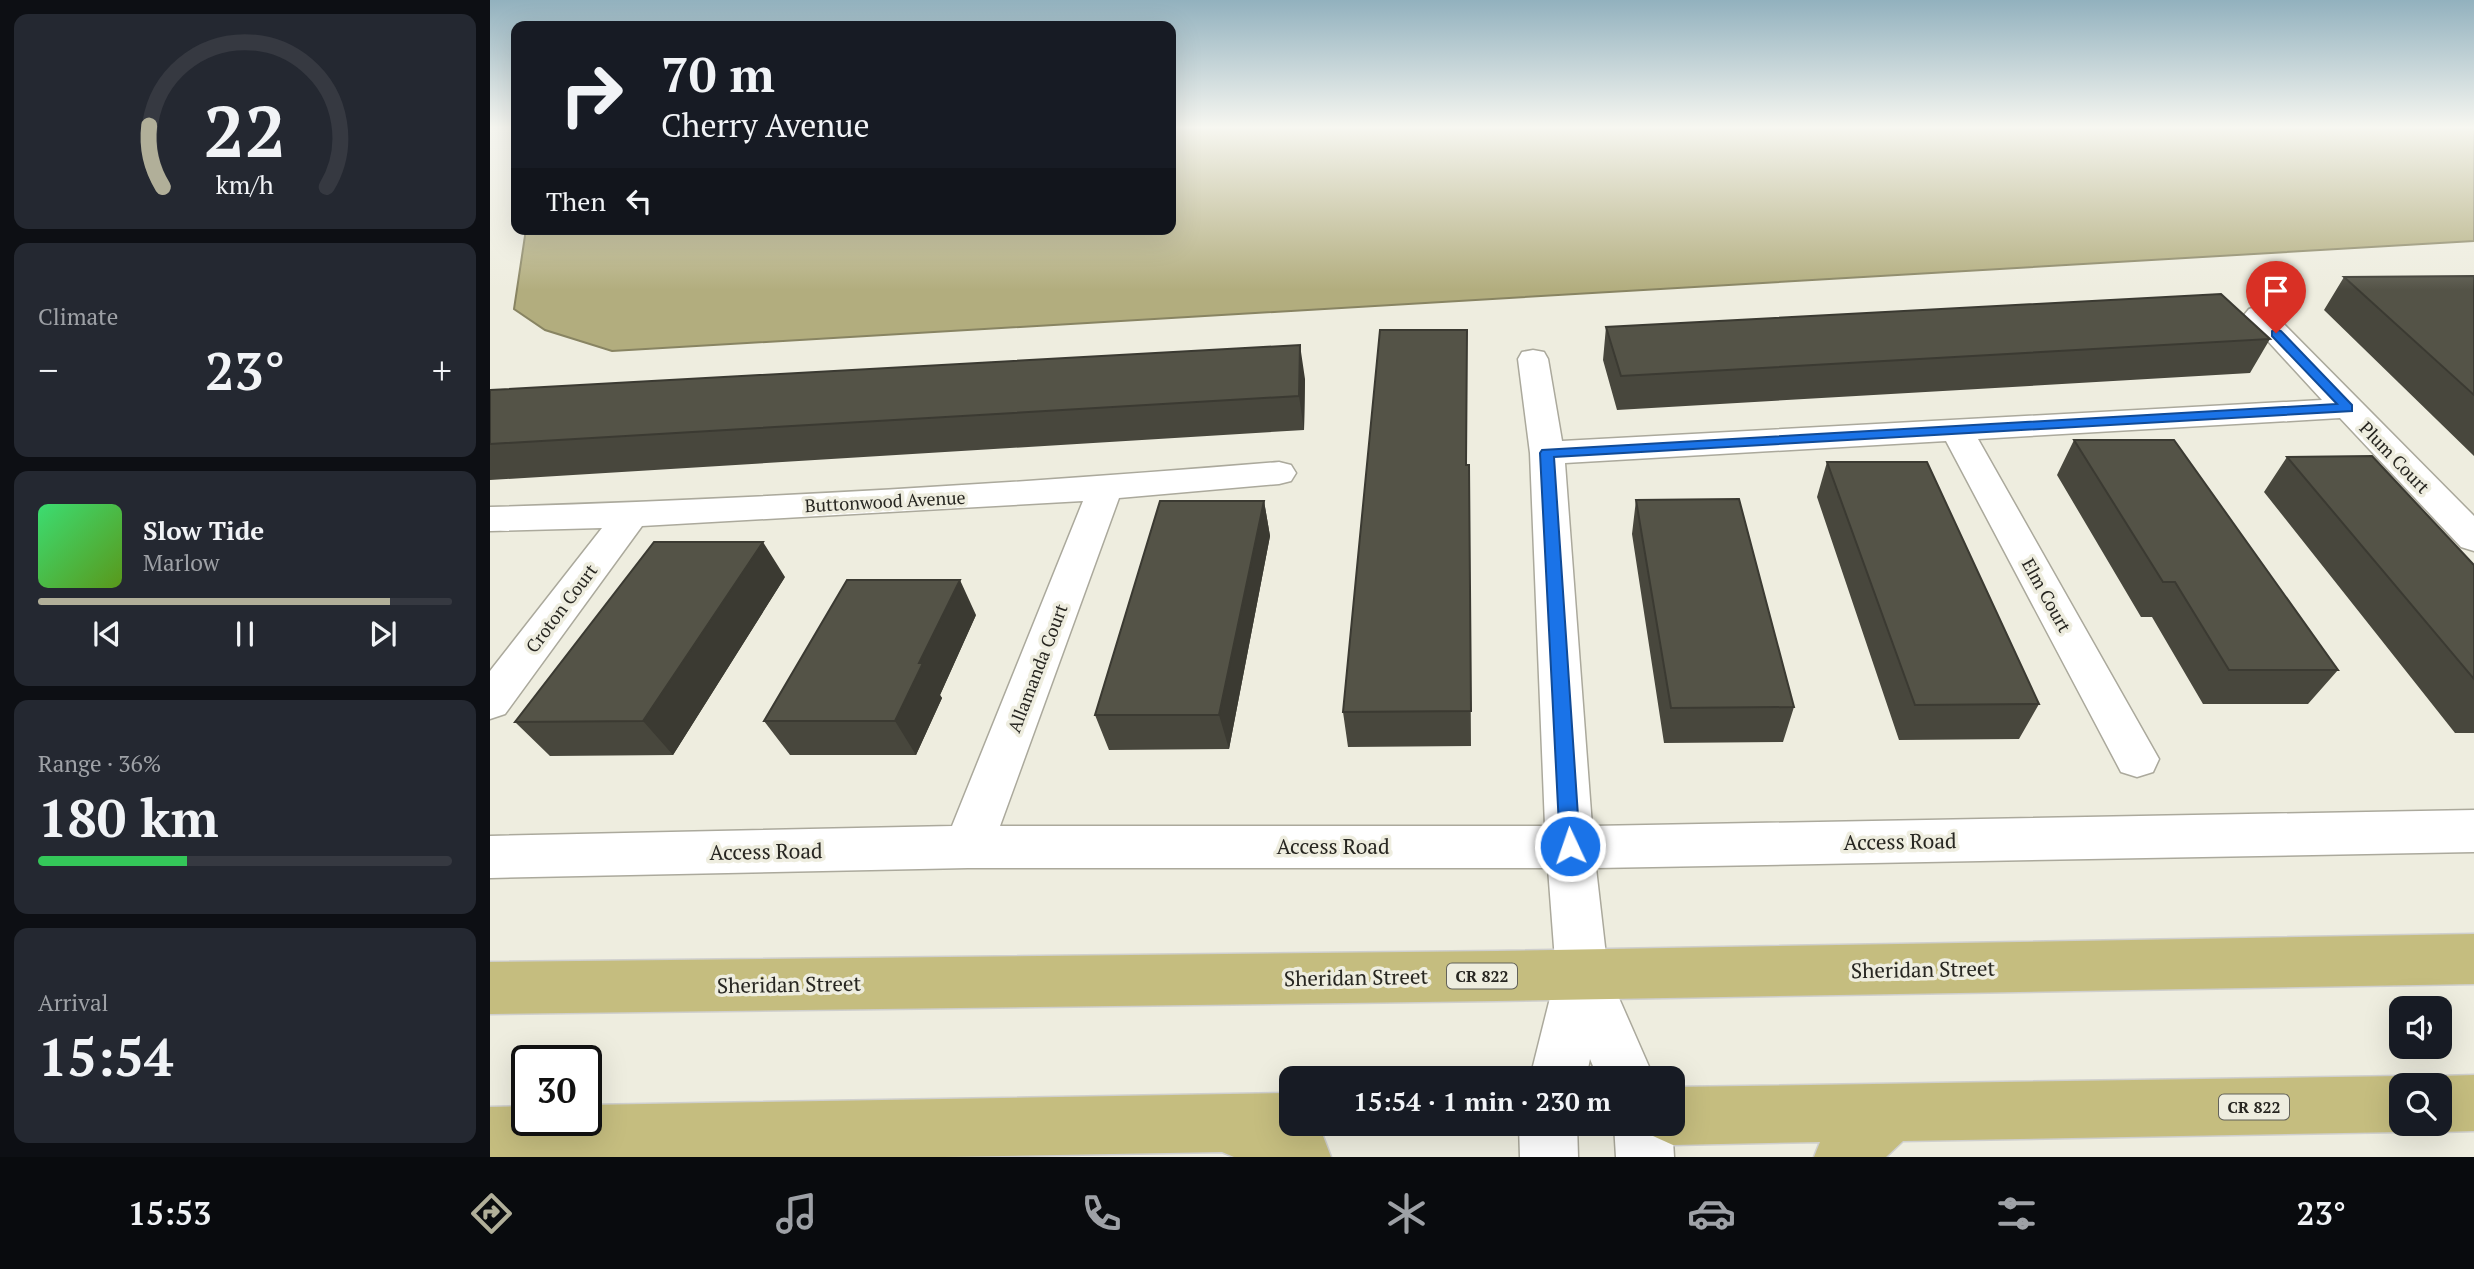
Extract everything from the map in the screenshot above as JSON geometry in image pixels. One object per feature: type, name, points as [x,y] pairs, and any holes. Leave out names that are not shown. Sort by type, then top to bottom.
[{"type":"main road","name":"Sheridan Street","points":[[490,988],[2474,959]]},
{"type":"main road","points":[[2452,1104],[2474,1103]]},
{"type":"main road","name":"CR 822","points":[[1685,1116],[2389,1104]]},
{"type":"main road","points":[[1843,1157],[1891,1113]]},
{"type":"main road","points":[[490,1136],[1279,1122]]},
{"type":"main road","points":[[1226,1124],[1302,1157]]},
{"type":"street","name":"Plum Court","points":[[2259,314],[2474,538]]},
{"type":"street","points":[[1533,359],[1547,453],[1570,846],[1581,974],[1561,1066]]},
{"type":"street","points":[[1547,453],[2347,408]]},
{"type":"street","name":"Elm Court","points":[[1957,431],[2137,759]]},
{"type":"street","name":"Buttonwood Avenue","points":[[490,519],[631,515],[1105,489],[1279,473]]},
{"type":"street","name":"Allamanda Court","points":[[968,847],[1105,489]]},
{"type":"street","name":"Croton Court","points":[[490,702],[631,515]]},
{"type":"street","name":"Access Road","points":[[490,857],[968,847],[1570,846],[2474,831]]},
{"type":"street","points":[[1581,974],[1621,1066]]},
{"type":"street","points":[[1548,1136],[1549,1157]]},
{"type":"street","points":[[1644,1136],[1645,1157]]},
{"type":"shaded area","points":[[1176,182],[2474,182],[2474,241],[612,351],[545,330],[514,309],[525,235],[1176,235]]},
{"type":"building","points":[[2474,276],[2474,395],[2344,277]]},
{"type":"building","points":[[2221,294],[2270,339],[1621,376],[1606,327]]},
{"type":"building","points":[[1380,330],[1467,330],[1466,465],[1469,465],[1471,711],[1343,712]]},
{"type":"building","points":[[1300,345],[1299,396],[490,444],[490,390]]},
{"type":"building","points":[[2074,440],[2174,440],[2338,670],[2229,670],[2175,582],[2163,582]]},
{"type":"building","points":[[2372,456],[2474,565],[2474,679],[2287,457]]},
{"type":"building","points":[[1827,462],[1927,462],[2039,704],[1915,705]]},
{"type":"building","points":[[1739,499],[1794,707],[1671,708],[1636,500]]},
{"type":"building","points":[[1160,501],[1264,501],[1219,715],[1095,715]]},
{"type":"building","points":[[654,542],[763,542],[643,721],[515,722]]},
{"type":"building","points":[[847,580],[960,580],[919,663],[923,663],[895,721],[764,721]]},
{"type":"route","points":[[1570,846],[1547,453],[2347,408],[2276,333]]}]
